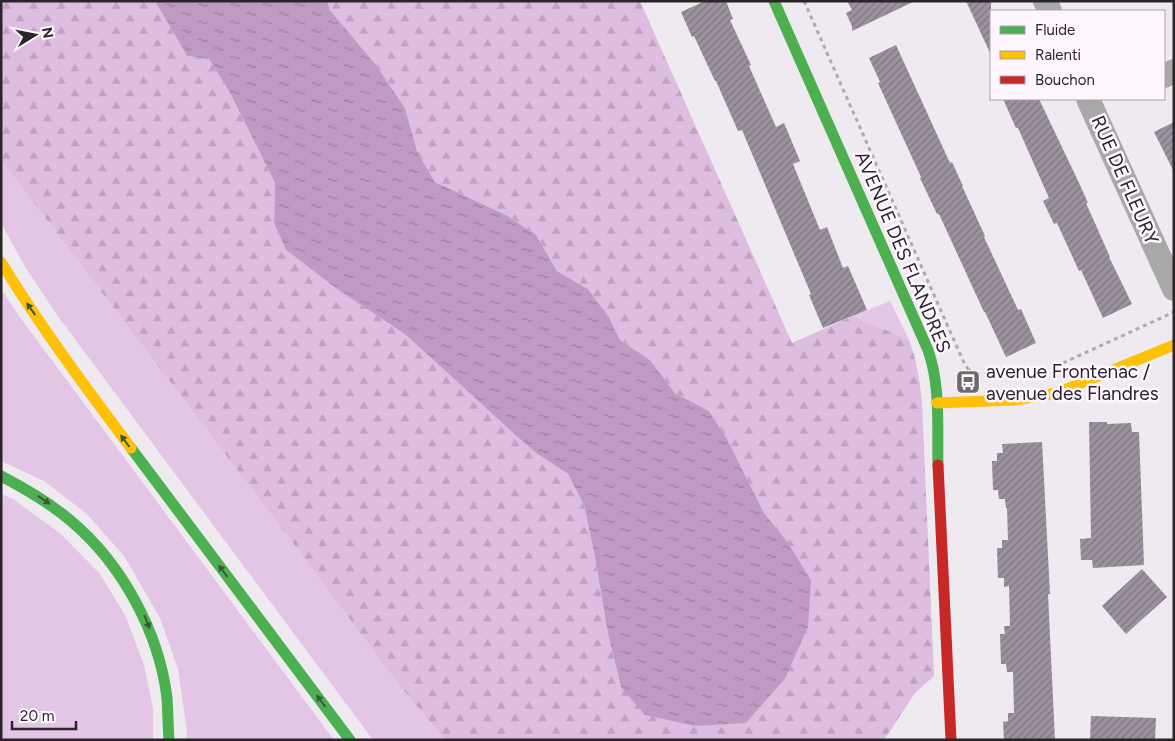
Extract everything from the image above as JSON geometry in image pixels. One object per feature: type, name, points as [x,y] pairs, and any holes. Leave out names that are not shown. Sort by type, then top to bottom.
[{"type":"main road","name":"AVENUE DES FLANDRES","points":[[774,1],[925,342],[935,374],[951,740]]},
{"type":"main road","points":[[1,262],[20,293],[104,412],[350,740]]},
{"type":"main road","points":[[937,403],[1015,400],[1057,393],[1174,344]]},
{"type":"main road","points":[[1,476],[33,493],[63,513],[94,541],[122,576],[143,613],[158,654],[169,713],[169,740]]},
{"type":"street","name":"RUE DE FLEURY","points":[[1097,102],[1174,289]]},
{"type":"path","name":"AVENUE DES FLANDRES","points":[[804,1],[965,365],[969,370]]},
{"type":"path","points":[[1057,365],[1174,312]]},
{"type":"path","points":[[964,377],[969,370],[981,374],[1033,372]]},
{"type":"shaded area","points":[[1,160],[396,681],[445,740],[373,740],[57,315],[24,265],[1,223]]},
{"type":"shaded area","points":[[1,289],[19,316],[334,740],[186,740],[187,732],[178,669],[160,618],[124,556],[87,514],[44,481],[1,461]]},
{"type":"shaded area","points":[[890,301],[909,340],[853,316]]},
{"type":"shaded area","points":[[1,494],[13,499],[61,534],[100,574],[126,617],[144,665],[153,708],[153,740],[1,740]]},
{"type":"green space","points":[[1,1],[155,1],[187,56],[209,59],[230,93],[275,183],[274,223],[286,250],[337,289],[406,335],[536,453],[568,474],[584,505],[608,634],[621,687],[746,723],[785,679],[808,627],[786,540],[764,513],[727,439],[709,411],[675,393],[650,360],[620,340],[609,317],[588,289],[557,271],[536,235],[506,215],[435,182],[417,151],[405,108],[376,65],[330,10],[327,1],[640,1],[792,343],[853,316],[909,340],[918,371],[922,403],[934,676],[915,693],[884,740],[445,740],[396,681],[1,160]]},
{"type":"water","points":[[155,1],[327,1],[330,10],[376,65],[405,108],[417,151],[435,182],[506,215],[536,235],[557,271],[588,289],[609,317],[620,340],[650,360],[675,393],[709,411],[727,439],[764,513],[786,540],[811,580],[808,627],[785,679],[746,723],[695,726],[645,715],[621,687],[608,634],[584,505],[568,474],[536,453],[406,335],[337,289],[286,250],[274,223],[275,183],[230,93],[209,59],[187,56]]},
{"type":"building","points":[[705,1],[726,1],[733,19],[730,20],[751,65],[749,66],[776,127],[784,123],[800,161],[793,164],[820,230],[827,227],[843,268],[848,266],[867,310],[823,328],[809,295],[811,294],[742,130],[738,131],[716,81],[681,12]]},
{"type":"building","points":[[847,1],[915,1],[852,31],[852,26],[846,13],[852,10]]},
{"type":"building","points":[[966,1],[991,1],[990,53]]},
{"type":"building","points":[[896,45],[950,163],[952,162],[1018,310],[1021,309],[1036,343],[1006,357],[939,214],[937,214],[920,178],[869,58]]},
{"type":"building","points":[[1003,100],[1039,100],[1080,185],[1109,257],[1132,304],[1103,318],[1057,223],[1054,224],[1043,201],[1049,198],[1018,128],[1016,128]]},
{"type":"building","points":[[1174,122],[1174,172],[1154,132]]},
{"type":"building","points":[[1089,422],[1107,422],[1107,424],[1131,423],[1132,432],[1139,432],[1144,565],[1093,568],[1092,560],[1081,560],[1080,539],[1091,538]]},
{"type":"building","points":[[1042,442],[1055,740],[1004,740],[1003,722],[1008,721],[1008,713],[1014,713],[1013,672],[1007,672],[1006,664],[1001,664],[1000,634],[1005,634],[1004,626],[1010,626],[1009,586],[1004,587],[1004,578],[998,578],[997,548],[1002,548],[1002,540],[1008,540],[1007,508],[1005,499],[999,499],[998,490],[993,490],[992,461],[997,461],[997,453],[1003,453],[1002,444]]},
{"type":"building","points":[[1142,569],[1167,597],[1126,634],[1102,606]]},
{"type":"building","points":[[1091,716],[1156,718],[1155,740],[1090,740]]},
{"type":"traffic: fast","points":[[774,1],[928,350],[937,393],[938,465]]},
{"type":"traffic: fast","points":[[131,448],[350,740]]},
{"type":"traffic: fast","points":[[1,476],[38,497],[71,521],[89,538],[122,578],[147,624],[163,673],[167,698],[169,740]]},
{"type":"traffic: slow","points":[[1,262],[47,333],[131,448]]},
{"type":"traffic: slow","points":[[937,403],[1015,400],[1057,393],[1174,345]]},
{"type":"traffic: jam","points":[[938,465],[951,740]]},
{"type":"place","name":"avenue Frontenac / avenue des Flandres","points":[[968,382]]}]
